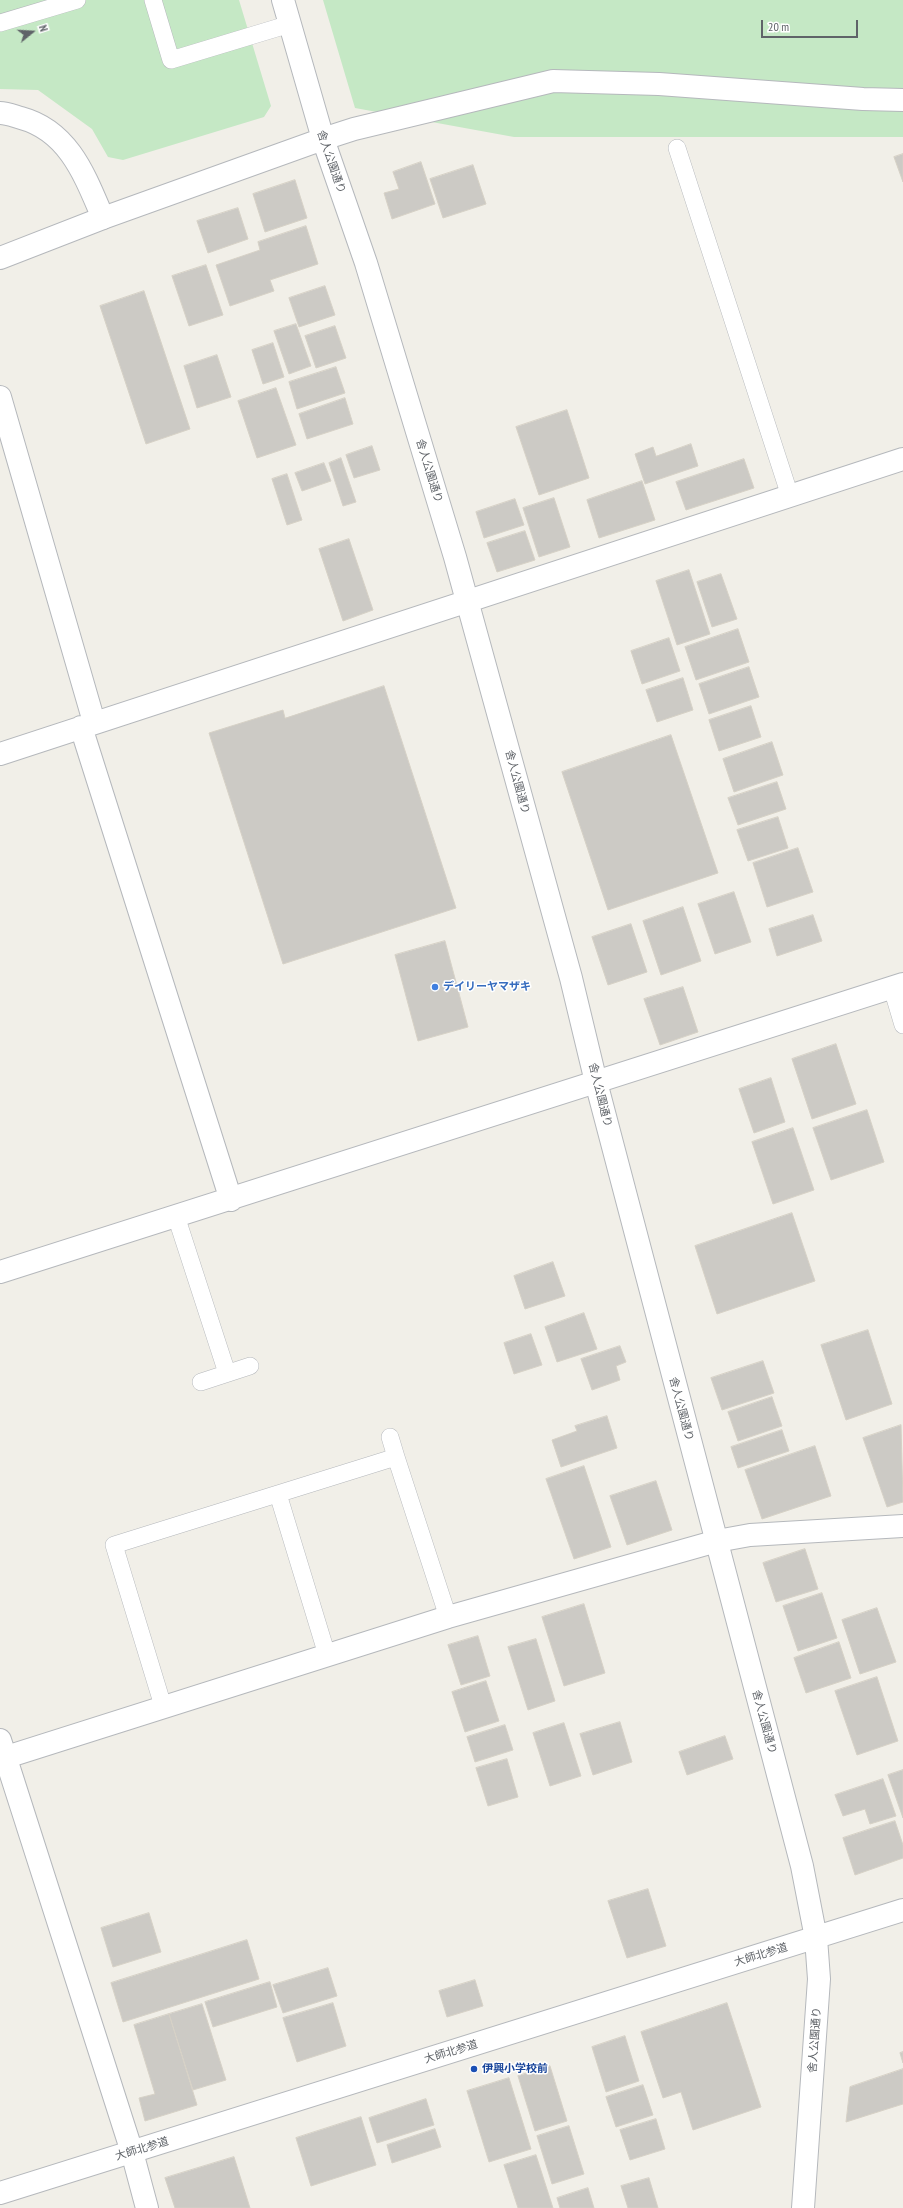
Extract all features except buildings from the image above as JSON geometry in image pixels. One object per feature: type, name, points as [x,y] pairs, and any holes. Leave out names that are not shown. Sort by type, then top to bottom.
[{"type":"street","name":"舎人公園通り","points":[[283,0],[323,139],[366,263],[455,557],[571,978],[596,1082],[802,1866],[816,1938],[819,1979],[803,2208]]},
{"type":"street","points":[[0,258],[103,218],[354,129],[553,81],[659,84],[863,99],[903,100]]},
{"type":"street","points":[[0,113],[36,122],[59,139],[73,156],[85,177],[103,218]]},
{"type":"street","points":[[0,397],[87,725],[231,1200]]},
{"type":"street","points":[[0,754],[467,603],[903,459]]},
{"type":"street","points":[[0,1272],[231,1200],[897,986]]},
{"type":"street","points":[[146,2208],[132,2152],[2,1753],[163,1706],[448,1617],[717,1542],[750,1535],[903,1526]]},
{"type":"street","name":"大師北参道","points":[[0,2194],[903,1910]]},
{"type":"lane","points":[[0,23],[77,0]]},
{"type":"lane","points":[[153,0],[171,60],[290,24]]},
{"type":"lane","points":[[677,148],[790,496]]},
{"type":"lane","points":[[897,986],[903,1024]]},
{"type":"lane","points":[[176,1216],[227,1373]]},
{"type":"lane","points":[[201,1382],[250,1366]]},
{"type":"lane","points":[[390,1437],[448,1617]]},
{"type":"lane","points":[[163,1706],[114,1545],[396,1457]]},
{"type":"lane","points":[[278,1494],[327,1654]]},
{"type":"green space","points":[[0,0],[239,0],[271,106],[264,117],[123,160],[108,157],[92,129],[38,90],[0,89]]},
{"type":"green space","points":[[323,0],[903,0],[903,137],[514,137],[355,108]]},
{"type":"place","name":"デイリーヤマザキ","points":[[435,987]]},
{"type":"place","name":"伊興小学校前","points":[[474,2069]]}]
